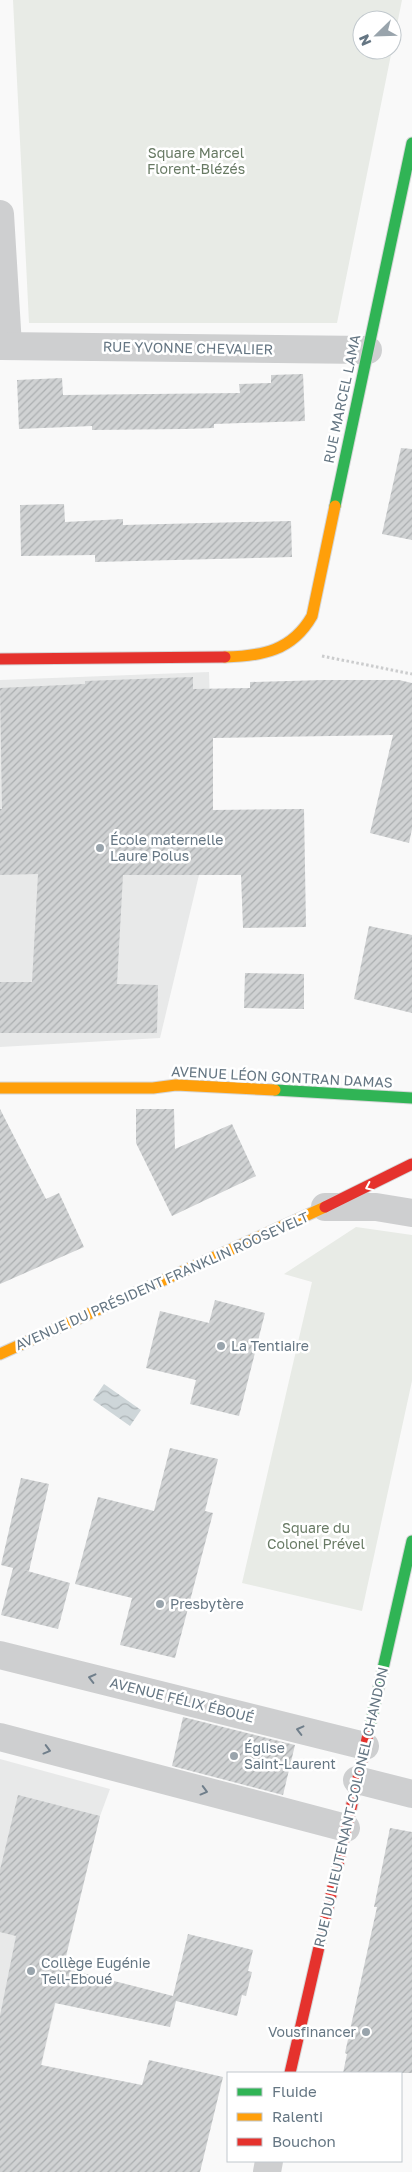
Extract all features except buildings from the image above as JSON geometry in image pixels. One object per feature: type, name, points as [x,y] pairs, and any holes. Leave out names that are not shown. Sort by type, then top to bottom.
[{"type":"street","name":"RUE MARCEL LAMA","points":[[0,659],[254,656],[279,648],[304,630],[312,616],[412,143]]},
{"type":"street","name":"RUE YVONNE CHEVALIER","points":[[0,214],[4,346],[368,350]]},
{"type":"street","name":"AVENUE LÉON GONTRAN DAMAS","points":[[0,1088],[153,1088],[176,1085],[412,1098]]},
{"type":"street","name":"AVENUE DU PRÉSIDENT FRANKLIN ROOSEVELT","points":[[0,1354],[325,1207],[412,1164]]},
{"type":"street","name":"AVENUE DU PRÉSIDENT FRANKLIN ROOSEVELT","points":[[325,1207],[376,1207],[412,1212]]},
{"type":"street","name":"RUE DU LIEUTENANT-COLONEL CHANDON","points":[[290,2072],[412,1541]]},
{"type":"street","name":"AVENUE FÉLIX ÉBOUÉ","points":[[0,1655],[365,1746]]},
{"type":"street","points":[[0,1738],[346,1828]]},
{"type":"street","points":[[357,1780],[412,1794]]},
{"type":"path","points":[[279,648],[412,674]]},
{"type":"shaded area","name":"École maternelle Laure Polus","points":[[209,672],[213,802],[202,821],[199,875],[160,1038],[0,1047],[0,680]]},
{"type":"shaded area","name":"Collège Eugénie Tell-Eboué","points":[[0,1759],[110,1789],[100,1816],[17,2172],[0,2172]]},
{"type":"green space","name":"Square Marcel Florent-Blézés","points":[[13,0],[402,0],[400,10],[352,10],[352,60],[390,60],[337,323],[29,323]]},
{"type":"green space","name":"Square du Colonel Prével","points":[[356,1227],[412,1235],[412,1381],[362,1611],[242,1583],[312,1282],[284,1274]]},
{"type":"water","points":[[104,1384],[141,1410],[130,1426],[93,1400]]},
{"type":"traffic: fast","points":[[335,506],[412,143]]},
{"type":"traffic: fast","points":[[275,1090],[412,1098]]},
{"type":"traffic: fast","points":[[369,1730],[412,1541]]},
{"type":"traffic: slow","points":[[225,657],[264,653],[275,649],[295,637],[304,628],[312,616],[335,506]]},
{"type":"traffic: slow","points":[[0,1088],[153,1088],[176,1085],[275,1090]]},
{"type":"traffic: slow","points":[[0,1354],[325,1207]]},
{"type":"traffic: jam","points":[[0,659],[225,657]]},
{"type":"traffic: jam","points":[[325,1207],[412,1164]]},
{"type":"traffic: jam","points":[[290,2072],[369,1730]]},
{"type":"place","name":"École maternelle Laure Polus","points":[[100,848]]},
{"type":"place","name":"La Tentiaire","points":[[221,1346]]},
{"type":"place","name":"Presbytère","points":[[160,1604]]},
{"type":"place","name":"Église Saint-Laurent","points":[[234,1756]]},
{"type":"place","name":"Collège Eugénie Tell-Eboué","points":[[31,1971]]},
{"type":"place","name":"Vousfinancer","points":[[366,2032]]}]
